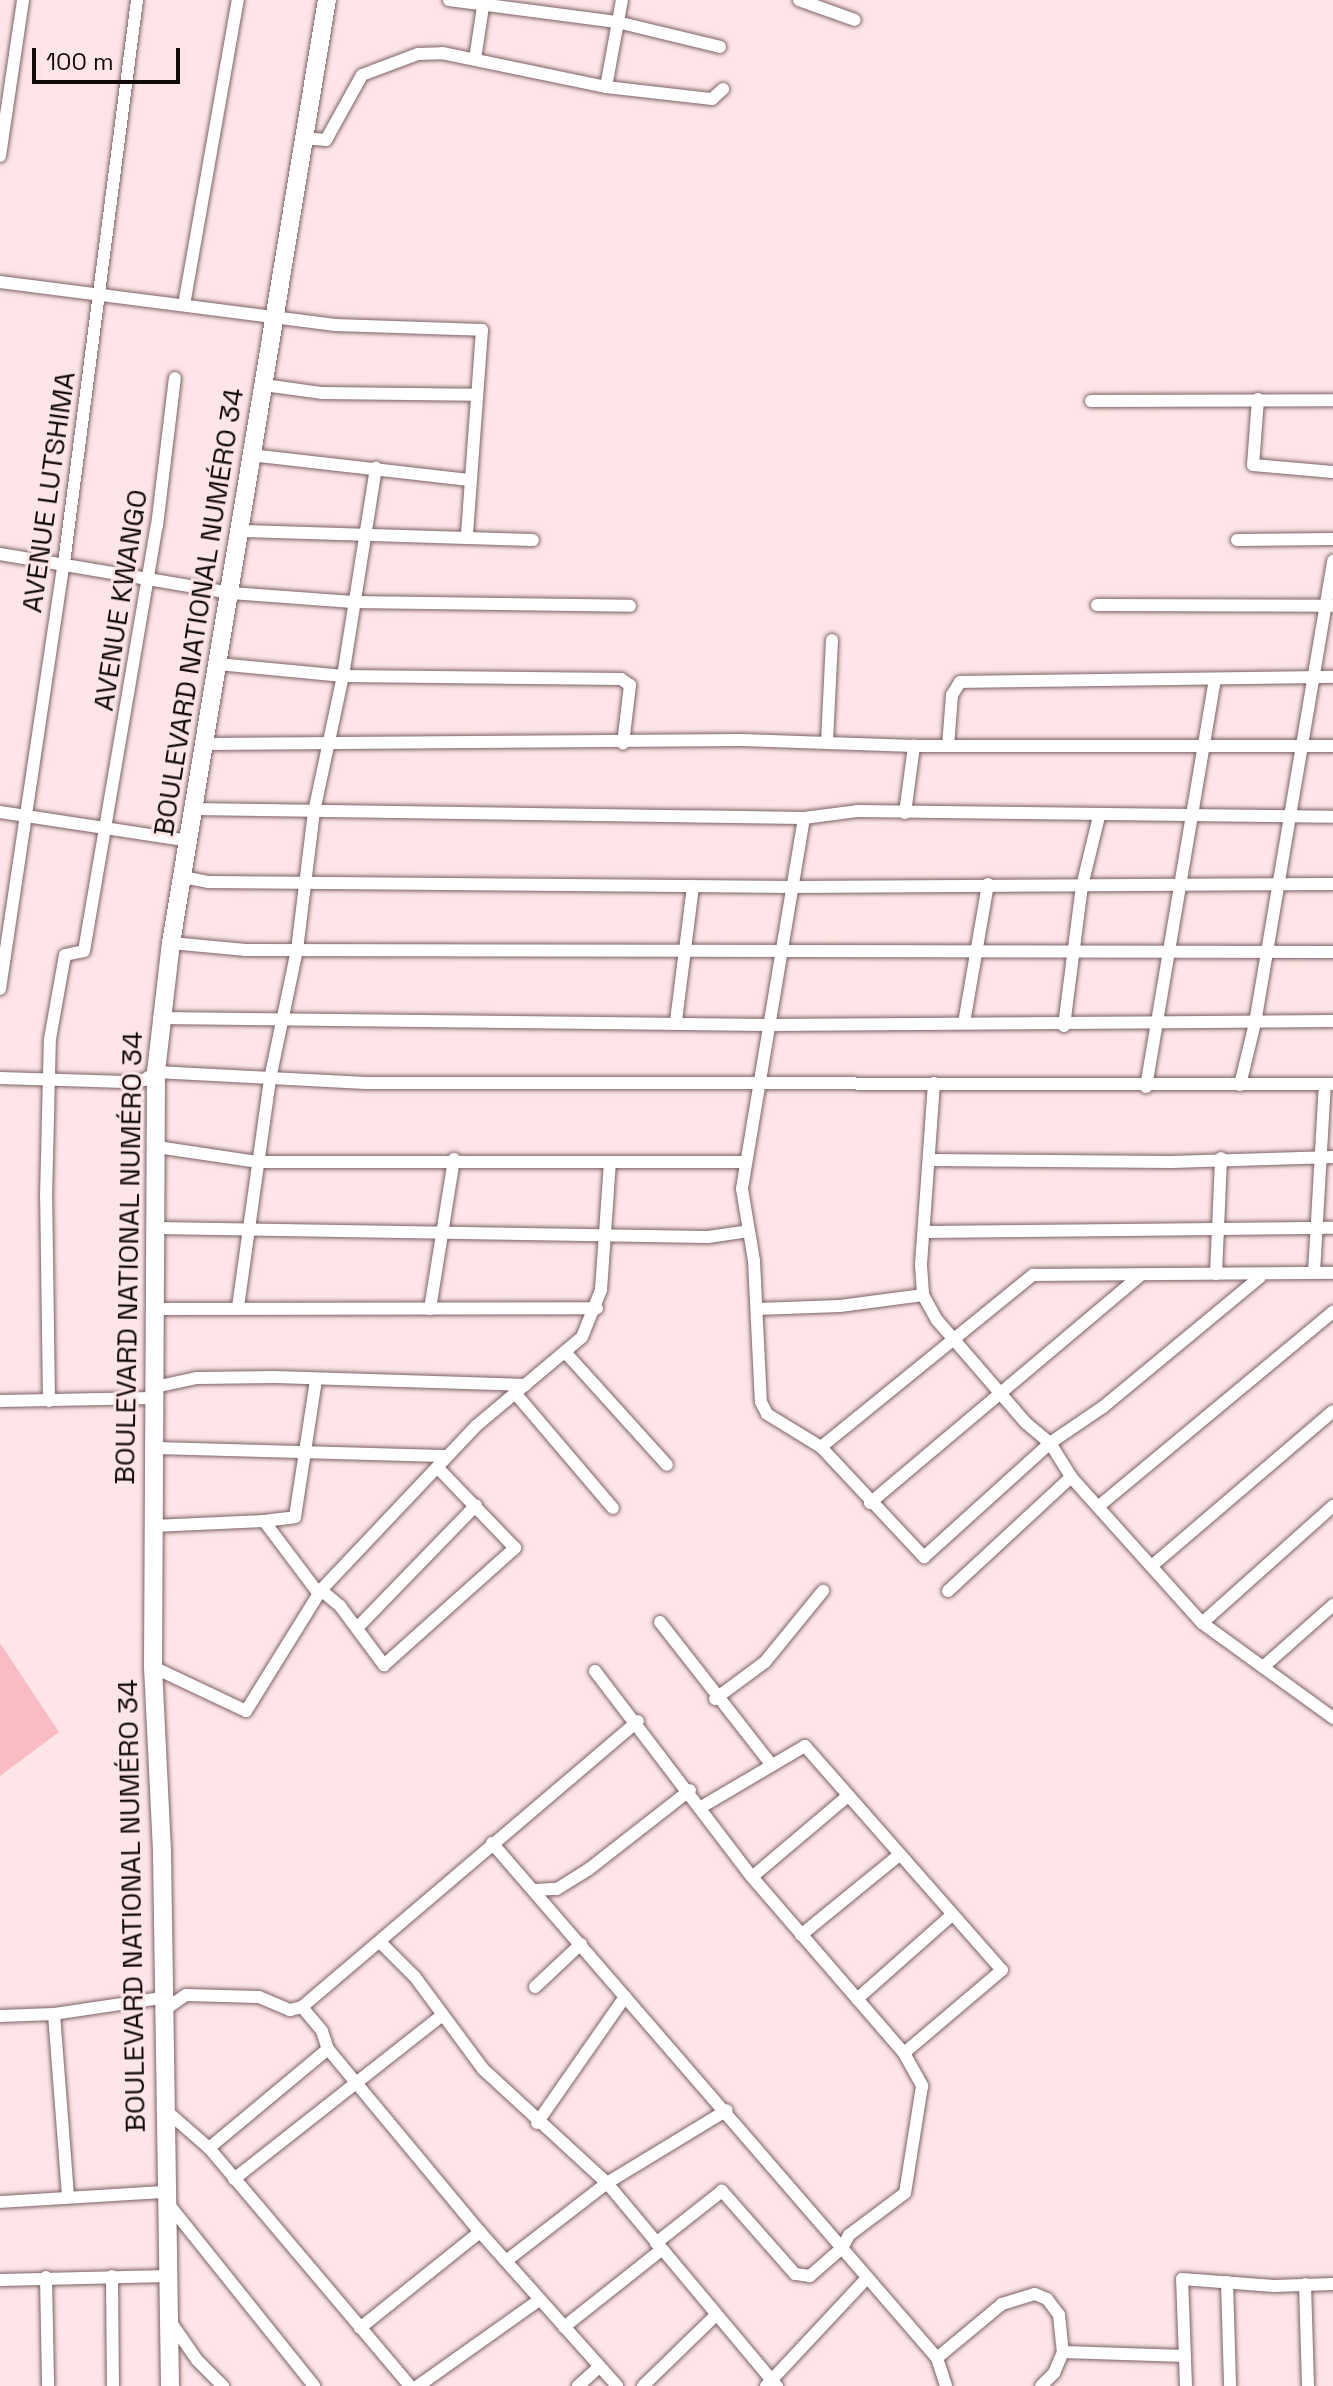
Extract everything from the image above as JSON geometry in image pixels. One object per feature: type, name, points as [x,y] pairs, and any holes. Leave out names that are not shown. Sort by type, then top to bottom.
[{"type":"main road","name":"BOULEVARD NATIONAL NUMÉRO 34","points":[[170,2386],[162,2108],[162,1851],[153,1667],[156,1072],[159,1018],[242,531],[250,455],[276,317],[302,138],[327,0]]},
{"type":"street","points":[[0,156],[23,0]]},
{"type":"street","name":"AVENUE LUTSHIMA","points":[[0,989],[64,563],[137,0]]},
{"type":"street","points":[[184,305],[238,0]]},
{"type":"street","points":[[449,0],[484,2],[617,22],[720,47]]},
{"type":"street","points":[[606,87],[622,0]]},
{"type":"street","points":[[799,0],[855,20]]},
{"type":"street","points":[[475,59],[484,2]]},
{"type":"street","points":[[302,138],[326,140],[352,88],[370,69],[418,54],[475,59],[606,87],[712,99],[723,89]]},
{"type":"street","points":[[0,282],[276,317],[482,330],[467,536]]},
{"type":"street","name":"AVENUE KWANGO","points":[[49,1080],[50,1039],[65,955],[84,951],[149,579],[175,378]]},
{"type":"street","points":[[264,385],[322,393],[475,395]]},
{"type":"street","points":[[1258,399],[1253,465],[1333,472]]},
{"type":"street","points":[[1091,401],[1333,400]]},
{"type":"street","points":[[250,455],[470,480]]},
{"type":"street","points":[[238,1307],[270,1079],[297,950],[314,812],[343,676],[376,468]]},
{"type":"street","points":[[242,531],[533,540]]},
{"type":"street","points":[[1237,540],[1333,539]]},
{"type":"street","points":[[0,554],[231,593],[353,602],[630,606]]},
{"type":"street","points":[[1240,1085],[1255,1023],[1303,747],[1312,677],[1330,606],[1333,561]]},
{"type":"street","points":[[1097,605],[1330,606]]},
{"type":"street","points":[[827,742],[832,640]]},
{"type":"street","points":[[218,664],[343,676],[621,679],[630,685],[623,744]]},
{"type":"street","points":[[948,746],[952,695],[960,682],[1215,681],[1333,677]]},
{"type":"street","points":[[1146,1087],[1160,1021],[1183,885],[1190,817],[1215,681]]},
{"type":"street","points":[[204,744],[827,742],[914,746],[1333,746]]},
{"type":"street","points":[[905,813],[914,746]]},
{"type":"street","points":[[193,809],[804,818],[857,811],[1333,817]]},
{"type":"street","points":[[0,812],[189,841]]},
{"type":"street","points":[[1064,1026],[1082,886],[1099,816]]},
{"type":"street","points":[[804,818],[766,1025],[763,1082],[742,1189],[757,1309],[761,1402],[781,1425],[821,1447],[870,1503],[924,1557],[1050,1443],[1103,1407],[1260,1277]]},
{"type":"street","points":[[183,877],[305,883],[792,887],[1333,884]]},
{"type":"street","points":[[964,1023],[988,884]]},
{"type":"street","points":[[676,1021],[693,886]]},
{"type":"street","points":[[171,943],[297,950],[1074,954],[1333,952]]},
{"type":"street","points":[[159,1018],[1064,1026],[1160,1021],[1333,1021]]},
{"type":"street","points":[[0,1078],[135,1081],[156,1072],[270,1079],[1146,1087],[1329,1084],[1328,1157],[1314,1273]]},
{"type":"street","points":[[49,1080],[49,1401]]},
{"type":"street","points":[[934,1083],[923,1295],[953,1338],[1050,1443],[1071,1477],[1154,1564],[1202,1623],[1333,1718]]},
{"type":"street","points":[[157,1147],[257,1162],[454,1159],[745,1162]]},
{"type":"street","points":[[930,1160],[1171,1162],[1221,1158],[1328,1157]]},
{"type":"street","points":[[1216,1274],[1215,1232],[1221,1158]]},
{"type":"street","points":[[430,1309],[454,1159]]},
{"type":"street","points":[[153,1667],[246,1711],[320,1592],[446,1456],[582,1337],[597,1308],[610,1162]]},
{"type":"street","points":[[156,1228],[247,1232],[708,1237],[749,1231]]},
{"type":"street","points":[[924,1232],[1215,1232],[1333,1228]]},
{"type":"street","points":[[821,1447],[1033,1275],[1216,1274],[1260,1277],[1333,1273]]},
{"type":"street","points":[[870,1503],[1140,1276]]},
{"type":"street","points":[[757,1309],[840,1306],[923,1295]]},
{"type":"street","points":[[157,1309],[597,1308]]},
{"type":"street","points":[[1099,1506],[1333,1312]]},
{"type":"street","points":[[565,1352],[667,1465]]},
{"type":"street","points":[[0,1401],[49,1401],[155,1393],[197,1378],[521,1389],[613,1508]]},
{"type":"street","points":[[153,1526],[295,1517],[316,1380]]},
{"type":"street","points":[[1154,1564],[1333,1411]]},
{"type":"street","points":[[153,1448],[446,1456]]},
{"type":"street","points":[[264,1521],[320,1592],[357,1628],[384,1665],[515,1548],[437,1467]]},
{"type":"street","points":[[948,1591],[1071,1477]]},
{"type":"street","points":[[357,1628],[476,1505]]},
{"type":"street","points":[[1202,1623],[1333,1506]]},
{"type":"street","points":[[715,1699],[765,1662],[823,1591]]},
{"type":"street","points":[[1263,1667],[1333,1605]]},
{"type":"street","points":[[660,1622],[715,1699],[771,1764]]},
{"type":"street","points":[[564,2327],[722,2191],[802,2278],[842,2248],[849,2235],[896,2202],[910,2182],[922,2086],[904,2053],[752,1877],[703,1806],[595,1671]]},
{"type":"street","points":[[1,2014],[54,2014],[161,2005],[186,1995],[259,1997],[290,2010],[302,2007],[381,1943],[492,1843],[638,1721]]},
{"type":"street","points":[[703,1806],[805,1746],[1002,1970],[904,2053]]},
{"type":"street","points":[[535,1890],[557,1889],[589,1869],[690,1790]]},
{"type":"street","points":[[752,1877],[848,1796]]},
{"type":"street","points":[[492,1843],[727,2110],[937,2358],[946,2386]]},
{"type":"street","points":[[801,1935],[899,1855]]},
{"type":"street","points":[[857,1999],[952,1915]]},
{"type":"street","points":[[381,1943],[415,1977],[440,2017],[537,2123],[607,2183],[772,2384],[867,2278]]},
{"type":"street","points":[[535,1987],[581,1944]]},
{"type":"street","points":[[537,2123],[625,1997]]},
{"type":"street","points":[[302,2007],[322,2031],[328,2049],[480,2232],[617,2386]]},
{"type":"street","points":[[54,2014],[68,2195]]},
{"type":"street","points":[[234,2179],[440,2017]]},
{"type":"street","points":[[209,2148],[328,2049]]},
{"type":"street","points":[[162,2108],[209,2148],[410,2386]]},
{"type":"street","points":[[506,2261],[607,2183],[727,2110]]},
{"type":"street","points":[[0,2202],[68,2195],[166,2196],[314,2386]]},
{"type":"street","points":[[360,2328],[480,2232]]},
{"type":"street","points":[[112,2276],[113,2386]]},
{"type":"street","points":[[0,2280],[168,2276]]},
{"type":"street","points":[[46,2277],[48,2386]]},
{"type":"street","points":[[1186,2386],[1182,2279],[1333,2284]]},
{"type":"street","points":[[1227,2282],[1230,2386]]},
{"type":"street","points":[[1305,2284],[1308,2386]]},
{"type":"street","points":[[937,2358],[1002,2304],[1035,2294],[1047,2299],[1059,2315],[1063,2352],[1054,2373],[1041,2386]]},
{"type":"street","points":[[418,2386],[539,2300]]},
{"type":"street","points":[[643,2386],[715,2316]]},
{"type":"street","points":[[169,2319],[197,2360],[223,2386]]},
{"type":"street","points":[[1063,2352],[1185,2356]]},
{"type":"street","points":[[578,2386],[599,2367]]},
{"type":"shaded area","points":[[0,1643],[59,1732],[0,1776]]}]
